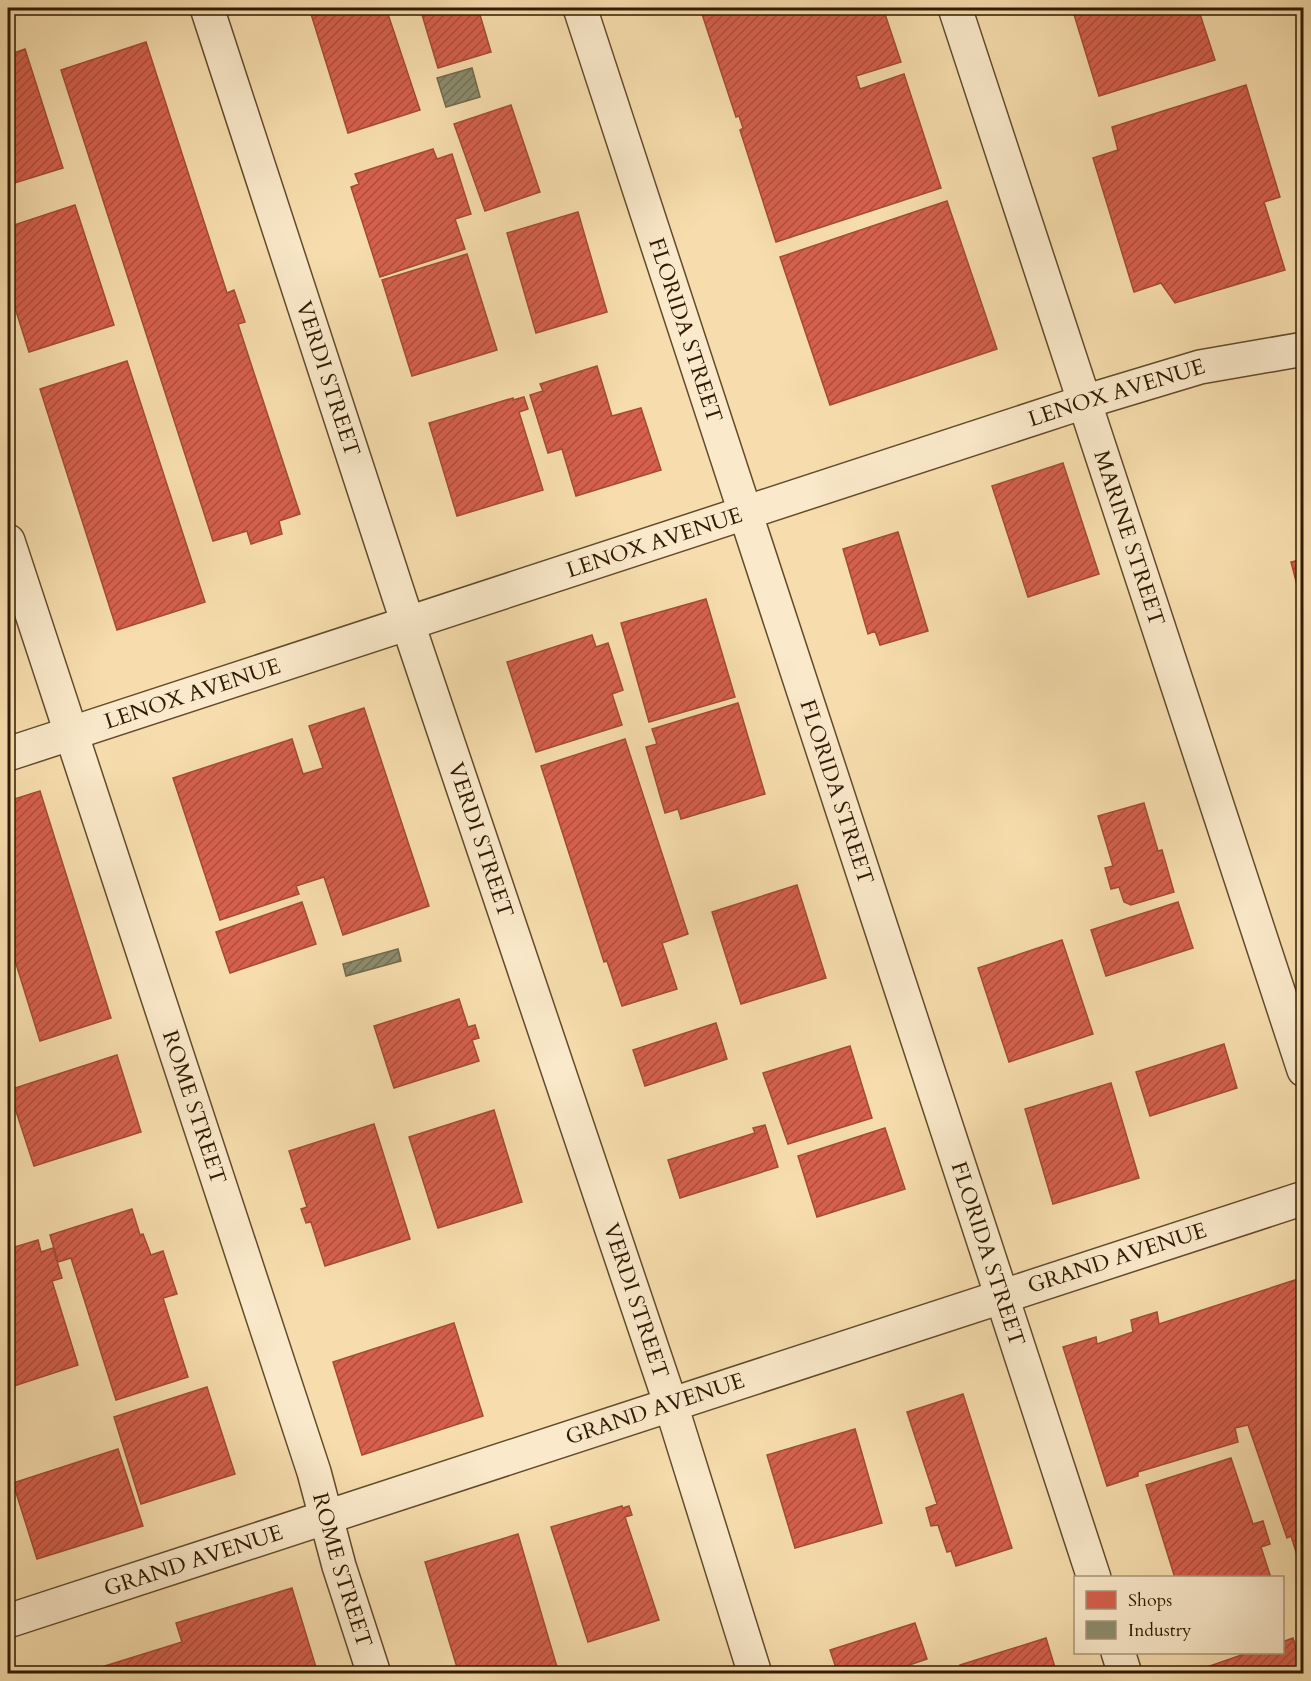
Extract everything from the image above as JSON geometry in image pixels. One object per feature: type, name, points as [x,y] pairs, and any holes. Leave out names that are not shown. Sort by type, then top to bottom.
[{"type":"street","name":"VERDI STREET","points":[[207,8],[408,624],[671,1405],[755,1674]]},
{"type":"street","name":"FLORIDA STREET","points":[[580,8],[1093,1576]]},
{"type":"street","name":"MARINE STREET","points":[[955,8],[1304,1070]]},
{"type":"street","name":"LENOX AVENUE","points":[[8,754],[1084,402],[1200,367],[1304,349]]},
{"type":"street","name":"ROME STREET","points":[[8,541],[314,1472],[339,1566],[374,1674]]},
{"type":"street","name":"GRAND AVENUE","points":[[8,1622],[671,1405],[1000,1294],[1304,1198]]},
{"type":"street","points":[[1118,1654],[1125,1674]]},
{"type":"building: Shops","points":[[332,8],[386,8],[420,110],[348,133],[311,14]]},
{"type":"building: Shops","points":[[420,8],[478,8],[491,52],[438,68]]},
{"type":"building: Shops","points":[[700,8],[883,8],[901,62],[856,76],[860,89],[904,74],[941,188],[776,242],[740,130],[743,128],[739,116],[736,117]]},
{"type":"building: Shops","points":[[1072,8],[1198,8],[1215,60],[1099,96]]},
{"type":"building: Shops","points":[[146,42],[227,293],[234,290],[245,322],[238,324],[300,514],[279,521],[282,534],[251,544],[247,531],[213,541],[61,70]]},
{"type":"building: Shops","points":[[1304,43],[1304,67],[1299,44]]},
{"type":"building: Shops","points":[[25,49],[63,168],[8,185],[8,55]]},
{"type":"building: Shops","points":[[1246,85],[1280,197],[1264,202],[1285,270],[1175,303],[1161,283],[1134,292],[1093,158],[1118,150],[1112,127]]},
{"type":"building: Shops","points":[[511,105],[540,192],[485,211],[454,124]]},
{"type":"building: Shops","points":[[433,149],[437,159],[452,154],[471,214],[455,219],[465,249],[380,277],[351,187],[359,184],[355,174]]},
{"type":"building: Shops","points":[[947,201],[997,349],[830,405],[780,257]]},
{"type":"building: Shops","points":[[75,205],[114,325],[29,352],[8,286],[8,227]]},
{"type":"building: Shops","points":[[578,212],[607,312],[536,333],[507,233]]},
{"type":"building: Shops","points":[[467,254],[497,350],[412,376],[382,280]]},
{"type":"building: Shops","points":[[127,361],[205,602],[117,630],[40,389]]},
{"type":"building: Shops","points":[[597,366],[612,416],[641,408],[661,470],[576,496],[562,449],[548,453],[530,395],[543,391],[540,384]]},
{"type":"building: Shops","points":[[524,397],[528,409],[519,412],[543,490],[457,516],[429,423],[513,398],[513,400]]},
{"type":"building: Shops","points":[[1063,463],[1099,574],[1028,597],[992,486]]},
{"type":"building: Shops","points":[[898,532],[928,631],[880,645],[875,631],[868,634],[843,549]]},
{"type":"building: Shops","points":[[1304,559],[1304,605],[1291,562]]},
{"type":"building: Shops","points":[[706,599],[735,697],[649,722],[621,623]]},
{"type":"building: Shops","points":[[592,635],[596,647],[608,643],[623,690],[612,694],[622,725],[536,752],[507,662]]},
{"type":"building: Shops","points":[[738,703],[765,794],[681,819],[678,809],[665,813],[646,747],[657,744],[652,729]]},
{"type":"building: Shops","points":[[364,708],[429,906],[343,935],[324,877],[296,886],[299,894],[220,920],[173,778],[292,739],[303,774],[323,768],[309,726]]},
{"type":"building: Shops","points":[[625,739],[688,934],[662,943],[677,989],[622,1006],[607,961],[604,962],[541,766]]},
{"type":"building: Shops","points":[[40,791],[111,1018],[40,1041],[8,938],[8,801]]},
{"type":"building: Shops","points":[[1144,803],[1158,851],[1162,850],[1174,892],[1131,905],[1124,902],[1119,887],[1111,889],[1105,868],[1113,866],[1098,816]]},
{"type":"building: Shops","points":[[797,885],[826,978],[741,1004],[712,912]]},
{"type":"building: Shops","points":[[302,902],[316,944],[230,973],[216,932]]},
{"type":"building: Shops","points":[[1178,902],[1193,948],[1106,976],[1091,930]]},
{"type":"building: Shops","points":[[1062,940],[1093,1034],[1009,1062],[978,968]]},
{"type":"building: Shops","points":[[459,999],[468,1027],[475,1025],[479,1038],[472,1040],[479,1061],[394,1088],[374,1026]]},
{"type":"building: Shops","points":[[716,1023],[727,1059],[645,1086],[633,1050]]},
{"type":"building: Shops","points":[[1224,1044],[1237,1088],[1150,1116],[1136,1072]]},
{"type":"building: Shops","points":[[850,1046],[872,1118],[788,1144],[763,1073]]},
{"type":"building: Shops","points":[[117,1055],[141,1132],[34,1166],[9,1090]]},
{"type":"building: Shops","points":[[1111,1083],[1139,1178],[1053,1204],[1025,1109]]},
{"type":"building: Shops","points":[[494,1110],[522,1202],[438,1228],[409,1137]]},
{"type":"building: Shops","points":[[374,1124],[410,1239],[325,1266],[311,1222],[306,1223],[301,1209],[307,1207],[289,1151]]},
{"type":"building: Shops","points":[[765,1125],[778,1167],[680,1198],[668,1160],[755,1133],[753,1128]]},
{"type":"building: Shops","points":[[885,1128],[905,1189],[817,1217],[798,1156]]},
{"type":"building: Shops","points":[[132,1209],[140,1235],[143,1234],[151,1255],[163,1251],[177,1294],[163,1298],[188,1377],[116,1400],[71,1258],[58,1262],[50,1235]]},
{"type":"building: Shops","points":[[38,1240],[41,1252],[53,1248],[62,1278],[52,1281],[78,1365],[8,1388],[8,1249]]},
{"type":"building: Shops","points":[[1298,1279],[1304,1294],[1304,1577],[1291,1536],[1287,1538],[1248,1425],[1235,1428],[1238,1442],[1138,1472],[1138,1476],[1107,1486],[1063,1347],[1096,1337],[1097,1344],[1133,1332],[1131,1320],[1157,1312],[1159,1324]]},
{"type":"building: Shops","points":[[454,1323],[483,1416],[362,1455],[333,1362]]},
{"type":"building: Shops","points":[[207,1387],[235,1474],[141,1504],[114,1417]]},
{"type":"building: Shops","points":[[963,1394],[1012,1548],[956,1566],[951,1551],[947,1552],[938,1525],[931,1526],[926,1508],[937,1504],[907,1412]]},
{"type":"building: Shops","points":[[855,1429],[882,1523],[795,1548],[767,1455]]},
{"type":"building: Shops","points":[[118,1449],[143,1526],[37,1559],[13,1483]]},
{"type":"building: Shops","points":[[1231,1458],[1253,1524],[1263,1521],[1270,1544],[1261,1547],[1270,1576],[1174,1576],[1146,1485]]},
{"type":"building: Shops","points":[[622,1506],[623,1508],[629,1506],[632,1515],[625,1517],[659,1620],[588,1642],[551,1527]]},
{"type":"building: Shops","points":[[518,1534],[559,1674],[459,1674],[425,1562]]},
{"type":"building: Shops","points":[[292,1588],[318,1674],[191,1674],[190,1669],[177,1674],[79,1674],[182,1642],[176,1623]]},
{"type":"building: Shops","points":[[915,1623],[927,1659],[883,1674],[838,1674],[830,1650]]},
{"type":"building: Shops","points":[[1046,1638],[1057,1674],[955,1674],[954,1672],[962,1669],[960,1665]]},
{"type":"building: Shops","points":[[1293,1638],[1304,1674],[1209,1674],[1207,1667],[1244,1654],[1284,1654],[1284,1641]]},
{"type":"building: Industry","points":[[472,68],[480,97],[446,107],[437,78]]},
{"type":"building: Industry","points":[[398,949],[401,961],[346,976],[343,964]]}]
